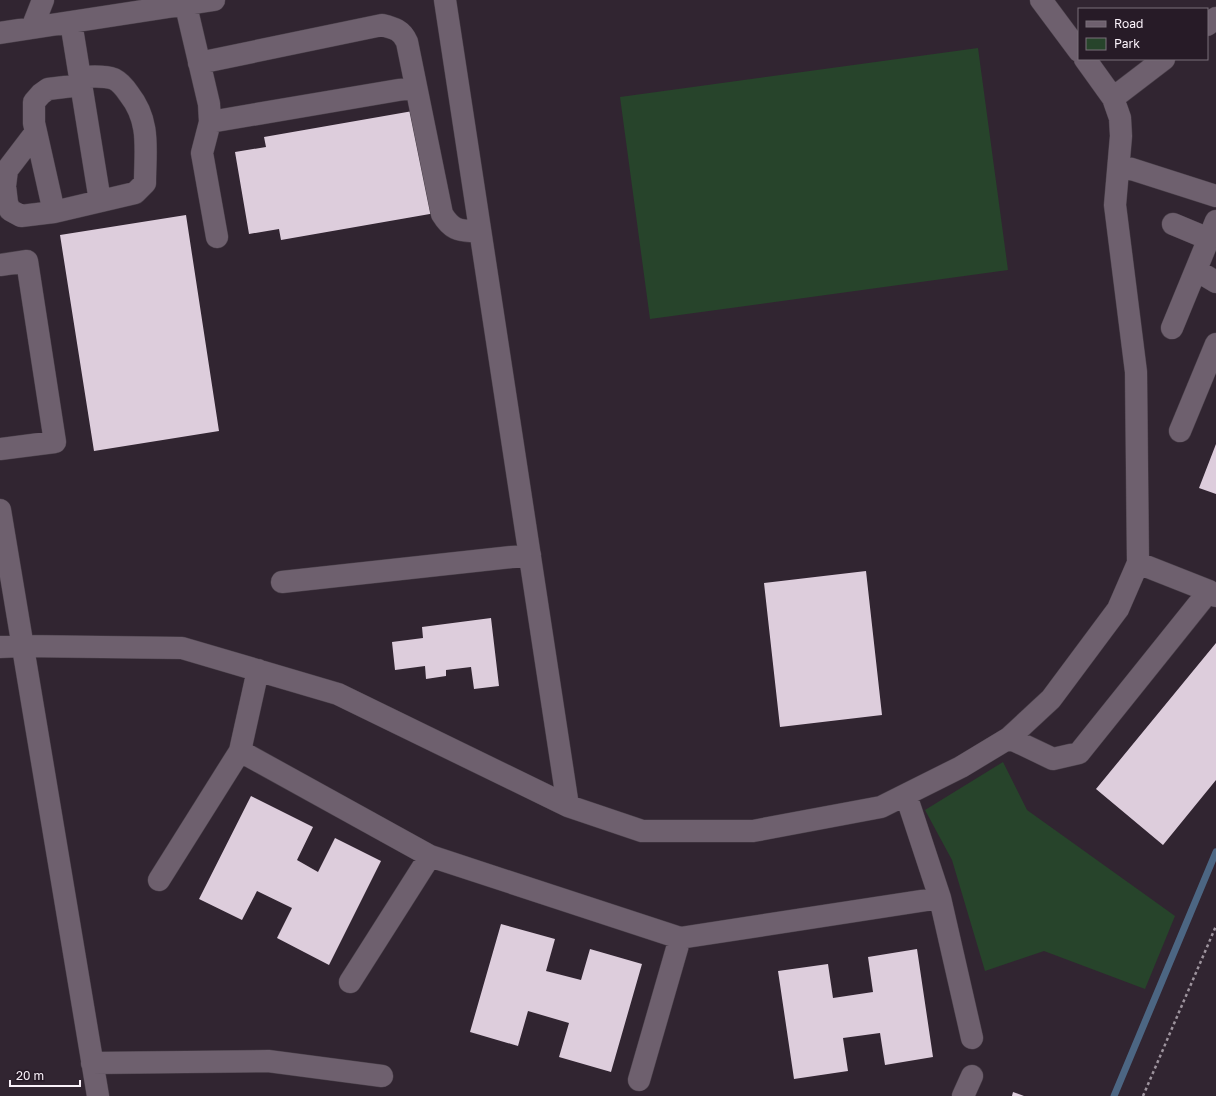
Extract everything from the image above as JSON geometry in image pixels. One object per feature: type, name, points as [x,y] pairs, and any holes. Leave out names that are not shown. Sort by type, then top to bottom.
[{"type":"lane","points":[[32,28],[43,0]]},
{"type":"lane","points":[[0,33],[186,6],[214,0]]},
{"type":"lane","points":[[445,0],[568,806]]},
{"type":"lane","points":[[1041,0],[1078,50]]},
{"type":"lane","points":[[186,6],[209,104],[210,122],[202,152],[217,237]]},
{"type":"lane","points":[[1208,24],[1216,18]]},
{"type":"lane","points":[[71,22],[100,201]]},
{"type":"lane","points":[[200,63],[382,25],[394,28],[403,33],[407,42],[442,214],[448,225],[460,230],[480,232]]},
{"type":"lane","points":[[0,647],[182,648],[338,694],[568,806],[642,831],[753,830],[881,807],[961,767],[1009,738],[1051,699],[1118,609],[1138,563],[1136,372],[1115,205],[1122,136],[1120,118],[1113,98],[1086,60]]},
{"type":"lane","points":[[1113,98],[1163,60]]},
{"type":"lane","points":[[36,132],[7,170],[5,186],[7,202],[10,210],[21,216],[54,212],[135,193],[146,183],[145,124],[139,106],[124,86],[115,80],[106,77],[80,81],[48,89],[41,94],[34,102],[34,123],[54,212]]},
{"type":"lane","points":[[210,122],[416,87]]},
{"type":"lane","points":[[1119,165],[1216,196]]},
{"type":"lane","points":[[1172,328],[1212,230],[1173,224]]},
{"type":"lane","points":[[0,265],[27,262],[55,442],[0,449]]},
{"type":"lane","points":[[1196,270],[1216,282]]},
{"type":"lane","points":[[1180,431],[1216,344]]},
{"type":"lane","points":[[0,510],[98,1096]]},
{"type":"lane","points":[[282,582],[530,555]]},
{"type":"lane","points":[[1009,738],[1053,759],[1079,753],[1213,594],[1138,563]]},
{"type":"lane","points":[[159,880],[240,752],[258,670]]},
{"type":"lane","points":[[240,752],[430,856],[680,938],[940,898]]},
{"type":"lane","points":[[906,795],[940,898],[972,1038]]},
{"type":"lane","points":[[350,982],[430,856]]},
{"type":"lane","points":[[640,1080],[680,938]]},
{"type":"lane","points":[[92,1063],[268,1061],[382,1076]]},
{"type":"lane","points":[[963,1096],[972,1076]]},
{"type":"path","points":[[1143,1096],[1216,926]]},
{"type":"green space","points":[[978,48],[1008,270],[650,319],[620,97]]},
{"type":"green space","points":[[1003,762],[1027,810],[1175,916],[1145,989],[1044,951],[985,971],[952,860],[925,810]]},
{"type":"building","points":[[430,108],[447,211],[281,240],[279,229],[249,234],[235,152],[266,147],[264,137]]},
{"type":"building","points":[[186,215],[219,431],[94,451],[60,235]]},
{"type":"building","points":[[1216,444],[1216,494],[1199,488]]},
{"type":"building","points":[[866,571],[882,715],[780,727],[764,583]]},
{"type":"building","points":[[491,618],[499,686],[474,689],[471,667],[446,670],[446,676],[426,679],[425,666],[395,670],[392,642],[423,638],[422,627]]},
{"type":"building","points":[[1216,643],[1216,780],[1163,845],[1096,789]]},
{"type":"building","points":[[251,796],[313,827],[297,860],[318,872],[335,838],[381,861],[329,965],[277,938],[292,908],[257,891],[242,920],[199,899]]},
{"type":"building","points":[[501,924],[555,939],[546,971],[581,980],[590,949],[642,964],[611,1072],[559,1057],[569,1023],[528,1011],[518,1046],[470,1032]]},
{"type":"building","points":[[917,949],[933,1057],[885,1065],[880,1033],[843,1038],[848,1071],[794,1079],[778,971],[828,964],[833,998],[873,992],[868,957]]},
{"type":"building","points":[[1013,1092],[1024,1096],[1012,1096]]},
{"type":"waterway","points":[[1114,1096],[1216,852]]}]
